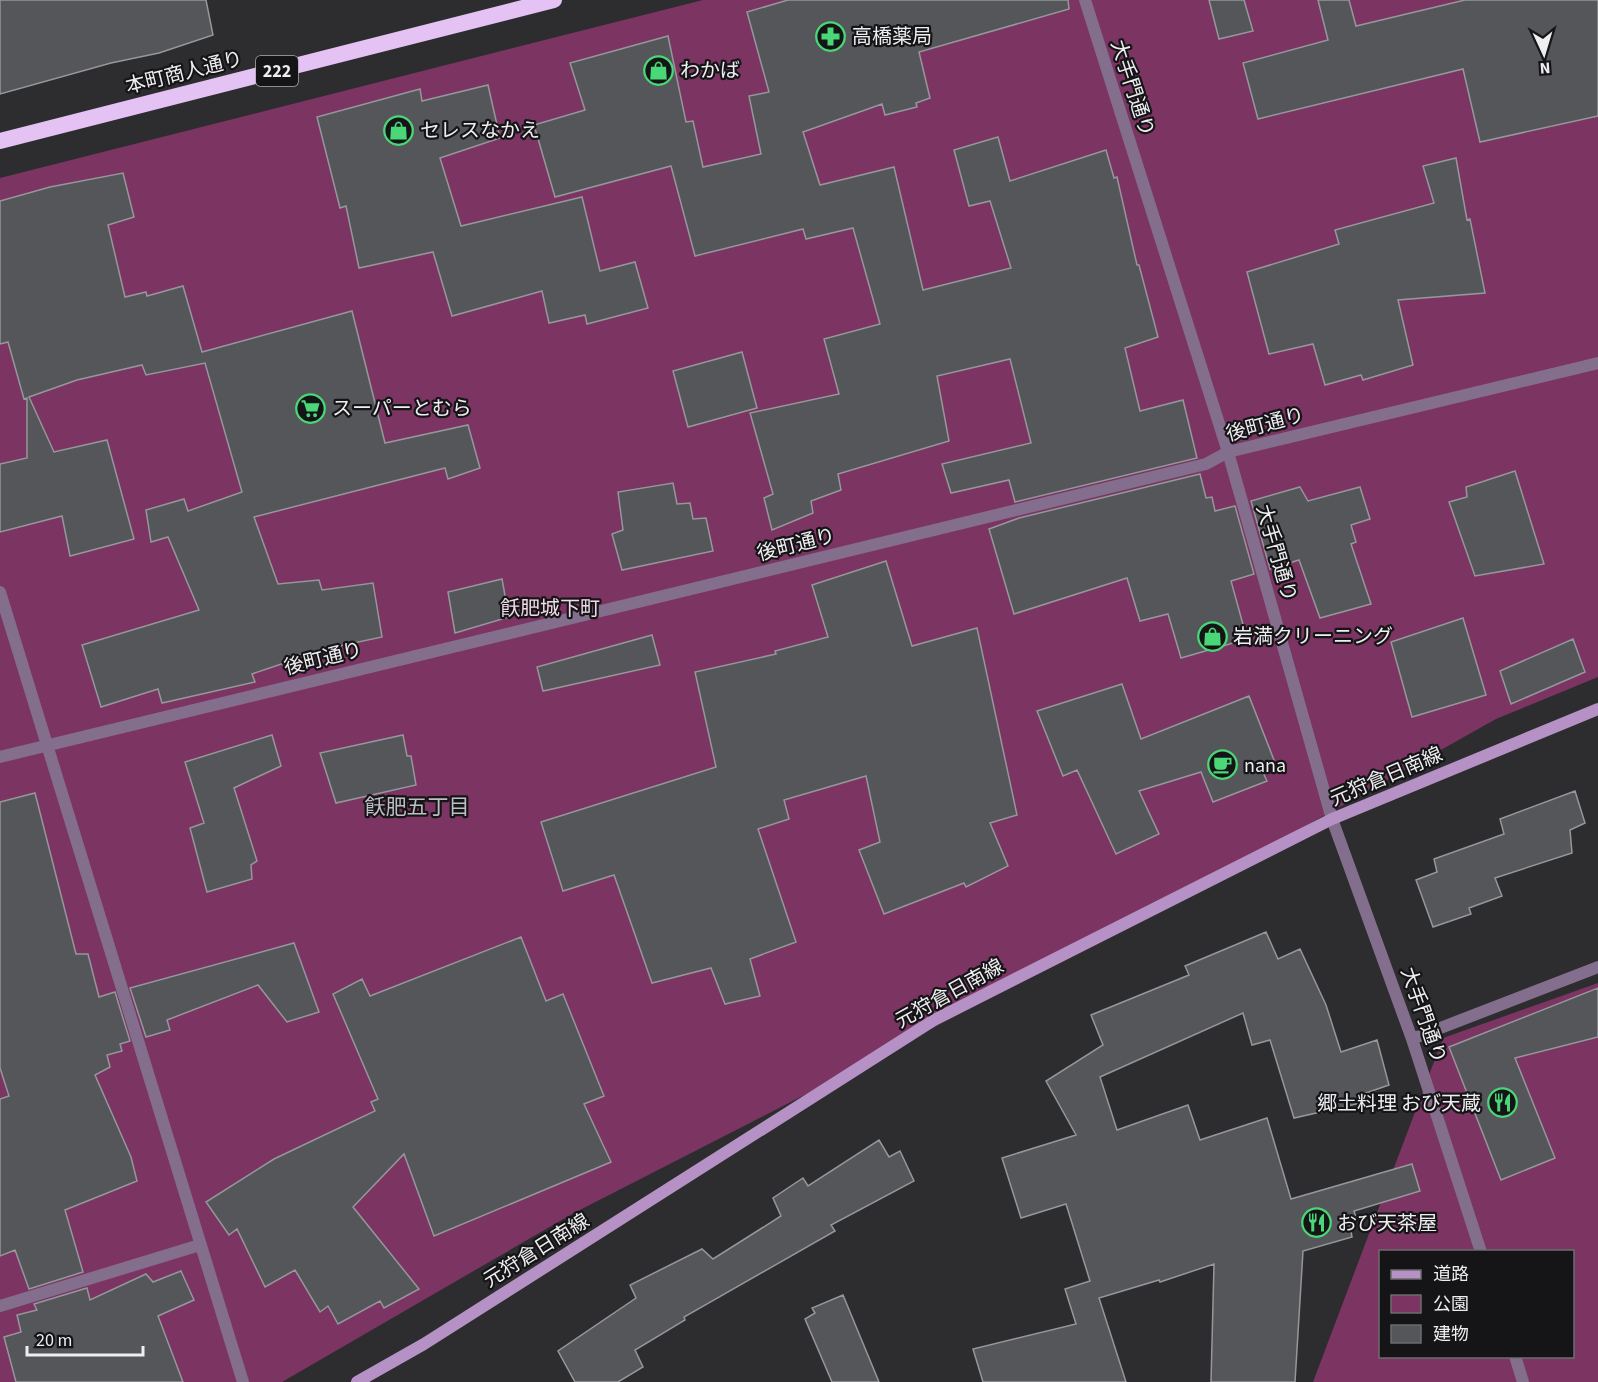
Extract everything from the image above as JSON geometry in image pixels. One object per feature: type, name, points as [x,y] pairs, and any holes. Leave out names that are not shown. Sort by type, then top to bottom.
[{"type":"highway","name":"本町商人通り","points":[[0,141],[554,0]]},
{"type":"main road","name":"元狩倉日南線","points":[[357,1382],[424,1344],[934,1020],[1332,819],[1598,709]]},
{"type":"street","name":"大手門通り","points":[[1085,0],[1228,452],[1332,819],[1412,1039],[1481,1250]]},
{"type":"street","name":"後町通り","points":[[0,757],[1206,464],[1228,452],[1598,363]]},
{"type":"street","points":[[0,592],[243,1382]]},
{"type":"street","points":[[1412,1039],[1598,967]]},
{"type":"street","points":[[0,1306],[200,1245]]},
{"type":"street","points":[[1516,1358],[1523,1382]]},
{"type":"green space","name":"飫肥城下町","points":[[703,0],[1598,0],[1598,677],[1496,719],[1195,888],[869,1062],[572,1214],[282,1382],[0,1382],[0,178]]},
{"type":"green space","points":[[1598,983],[1598,1382],[1313,1382],[1443,1038]]},
{"type":"building","points":[[0,0],[206,0],[213,35],[159,53],[111,63],[0,94]]},
{"type":"building","points":[[788,0],[1068,0],[1069,9],[919,52],[930,98],[916,103],[917,107],[885,115],[882,104],[803,132],[820,185],[894,167],[923,290],[1011,268],[990,201],[969,206],[954,150],[998,137],[1010,181],[1106,150],[1114,178],[1117,177],[1137,265],[1139,265],[1158,337],[1125,348],[1140,411],[1183,400],[1197,458],[1015,502],[1009,480],[951,493],[942,464],[1031,443],[1010,359],[937,376],[949,441],[838,474],[841,490],[811,501],[813,513],[772,530],[764,498],[773,494],[750,413],[839,394],[824,339],[880,324],[853,228],[806,239],[803,229],[695,256],[671,166],[555,197],[534,125],[585,110],[570,63],[668,36],[686,122],[693,121],[703,167],[761,154],[749,96],[769,92],[747,12]]},
{"type":"building","points":[[1209,0],[1244,0],[1253,31],[1219,39]]},
{"type":"building","points":[[1318,0],[1349,0],[1356,26],[1465,0],[1598,0],[1598,116],[1480,142],[1463,69],[1258,119],[1243,63],[1328,40]]},
{"type":"building","points":[[488,85],[500,138],[440,158],[461,226],[582,197],[600,271],[635,262],[648,308],[587,324],[585,315],[549,323],[542,291],[452,316],[433,252],[359,268],[346,206],[340,208],[317,117],[420,89],[422,101]]},
{"type":"building","points":[[1456,158],[1467,220],[1470,219],[1485,293],[1398,300],[1413,365],[1363,380],[1361,375],[1325,385],[1313,344],[1269,354],[1247,272],[1339,244],[1335,230],[1434,203],[1423,166]]},
{"type":"building","points":[[123,173],[134,217],[108,225],[125,297],[146,292],[147,296],[183,286],[202,352],[352,311],[385,443],[468,425],[480,468],[448,479],[445,468],[254,517],[278,584],[319,580],[322,590],[373,583],[382,637],[297,655],[299,658],[252,674],[255,682],[162,703],[158,689],[101,707],[82,645],[199,610],[168,537],[151,542],[146,510],[184,499],[188,511],[242,492],[205,363],[146,375],[142,365],[77,380],[29,397],[54,452],[107,440],[134,539],[70,556],[62,516],[0,532],[0,464],[27,458],[27,398],[24,399],[8,342],[0,344],[0,201],[50,187]]},
{"type":"building","points":[[742,352],[757,408],[688,427],[673,371]]},
{"type":"building","points":[[1515,471],[1544,564],[1475,576],[1449,502],[1467,497],[1466,487]]},
{"type":"building","points":[[1200,474],[1206,498],[1212,497],[1215,511],[1235,506],[1254,574],[1231,581],[1247,639],[1181,658],[1168,614],[1140,621],[1127,578],[1014,614],[989,529],[1019,518]]},
{"type":"building","points":[[673,483],[677,504],[690,503],[693,519],[706,518],[713,551],[622,570],[612,534],[623,530],[618,492]]},
{"type":"building","points":[[1300,487],[1308,501],[1360,487],[1370,519],[1351,525],[1356,542],[1351,544],[1371,604],[1320,618],[1299,560],[1270,569],[1251,501]]},
{"type":"building","points":[[886,561],[912,646],[977,628],[1017,815],[990,823],[1008,866],[966,887],[964,883],[884,914],[859,850],[880,842],[866,776],[784,800],[789,819],[758,829],[796,942],[750,959],[760,996],[725,1004],[711,968],[652,983],[614,875],[563,891],[541,822],[716,767],[695,672],[776,654],[775,651],[828,637],[812,585]]},
{"type":"building","points":[[502,579],[509,617],[455,633],[448,592]]},
{"type":"building","points":[[1463,618],[1486,695],[1412,717],[1391,642]]},
{"type":"building","points":[[652,635],[660,665],[543,691],[537,667]]},
{"type":"building","points":[[1573,639],[1585,672],[1511,704],[1500,671]]},
{"type":"building","points":[[1122,684],[1141,739],[1249,696],[1274,760],[1260,766],[1267,781],[1213,802],[1201,772],[1139,791],[1159,834],[1116,854],[1077,770],[1063,776],[1037,711]]},
{"type":"building","points":[[272,735],[281,766],[234,788],[257,861],[251,865],[252,879],[207,892],[190,828],[204,823],[185,762]]},
{"type":"building","points":[[403,735],[407,756],[411,756],[416,785],[336,803],[320,753]]},
{"type":"building","points":[[1575,791],[1585,823],[1570,830],[1572,853],[1495,878],[1502,896],[1469,908],[1471,914],[1433,927],[1416,880],[1437,872],[1434,859],[1504,834],[1500,819]]},
{"type":"building","points":[[35,793],[76,954],[88,954],[99,997],[115,992],[130,1041],[120,1044],[122,1051],[107,1055],[110,1067],[95,1075],[131,1157],[137,1181],[65,1210],[83,1272],[29,1289],[15,1250],[0,1256],[0,1099],[9,1096],[0,1068],[0,802]]},
{"type":"building","points":[[1266,932],[1278,959],[1300,949],[1326,1005],[1341,1052],[1377,1040],[1389,1085],[1363,1094],[1365,1102],[1294,1118],[1270,1040],[1252,1045],[1243,1013],[1100,1077],[1117,1130],[1188,1105],[1200,1140],[1267,1118],[1291,1199],[1412,1164],[1420,1191],[1354,1211],[1356,1218],[1349,1220],[1352,1237],[1303,1251],[1295,1382],[1211,1382],[1214,1264],[1160,1282],[1159,1280],[1099,1298],[1126,1382],[983,1382],[973,1349],[1076,1324],[1065,1289],[1090,1281],[1066,1204],[1021,1218],[1002,1158],[1076,1135],[1046,1081],[1103,1045],[1091,1015],[1189,975],[1185,966]]},
{"type":"building","points":[[521,937],[546,1001],[563,994],[604,1096],[584,1104],[611,1162],[434,1236],[404,1154],[353,1207],[419,1289],[384,1308],[380,1301],[338,1324],[328,1306],[320,1312],[295,1270],[265,1287],[237,1229],[229,1235],[206,1202],[274,1159],[375,1111],[371,1102],[378,1099],[333,994],[362,979],[370,996]]},
{"type":"building","points":[[294,943],[319,1012],[287,1022],[258,985],[167,1020],[170,1030],[146,1037],[130,988]]},
{"type":"building","name":"郷土料理 おび天蔵","points":[[1598,988],[1598,1037],[1515,1058],[1555,1158],[1501,1180],[1449,1047]]},
{"type":"building","points":[[879,1140],[889,1157],[900,1151],[914,1181],[831,1225],[835,1231],[684,1317],[685,1320],[635,1350],[643,1367],[618,1382],[575,1382],[558,1351],[636,1298],[630,1285],[702,1249],[713,1259],[781,1216],[773,1198],[803,1178],[808,1186]]},
{"type":"building","points":[[181,1271],[194,1300],[158,1316],[183,1382],[16,1382],[4,1337],[21,1332],[17,1315],[37,1310],[34,1304],[87,1288],[90,1300],[146,1274],[153,1282]]},
{"type":"building","points":[[843,1295],[879,1382],[832,1382],[805,1319],[815,1313],[812,1308]]},
{"type":"place","name":"高橋薬局","points":[[831,36]]},
{"type":"place","name":"わかば","points":[[659,70]]},
{"type":"place","name":"セレスなかえ","points":[[399,130]]},
{"type":"place","name":"スーパーとむら","points":[[311,408]]},
{"type":"place","name":"岩満クリーニング","points":[[1212,636]]},
{"type":"place","name":"nana","points":[[1223,765]]},
{"type":"place","name":"郷土料理 おび天蔵","points":[[1502,1103]]},
{"type":"place","name":"おび天茶屋","points":[[1316,1223]]},
{"type":"district","name":"飫肥五丁目","points":[[417,807]]}]
